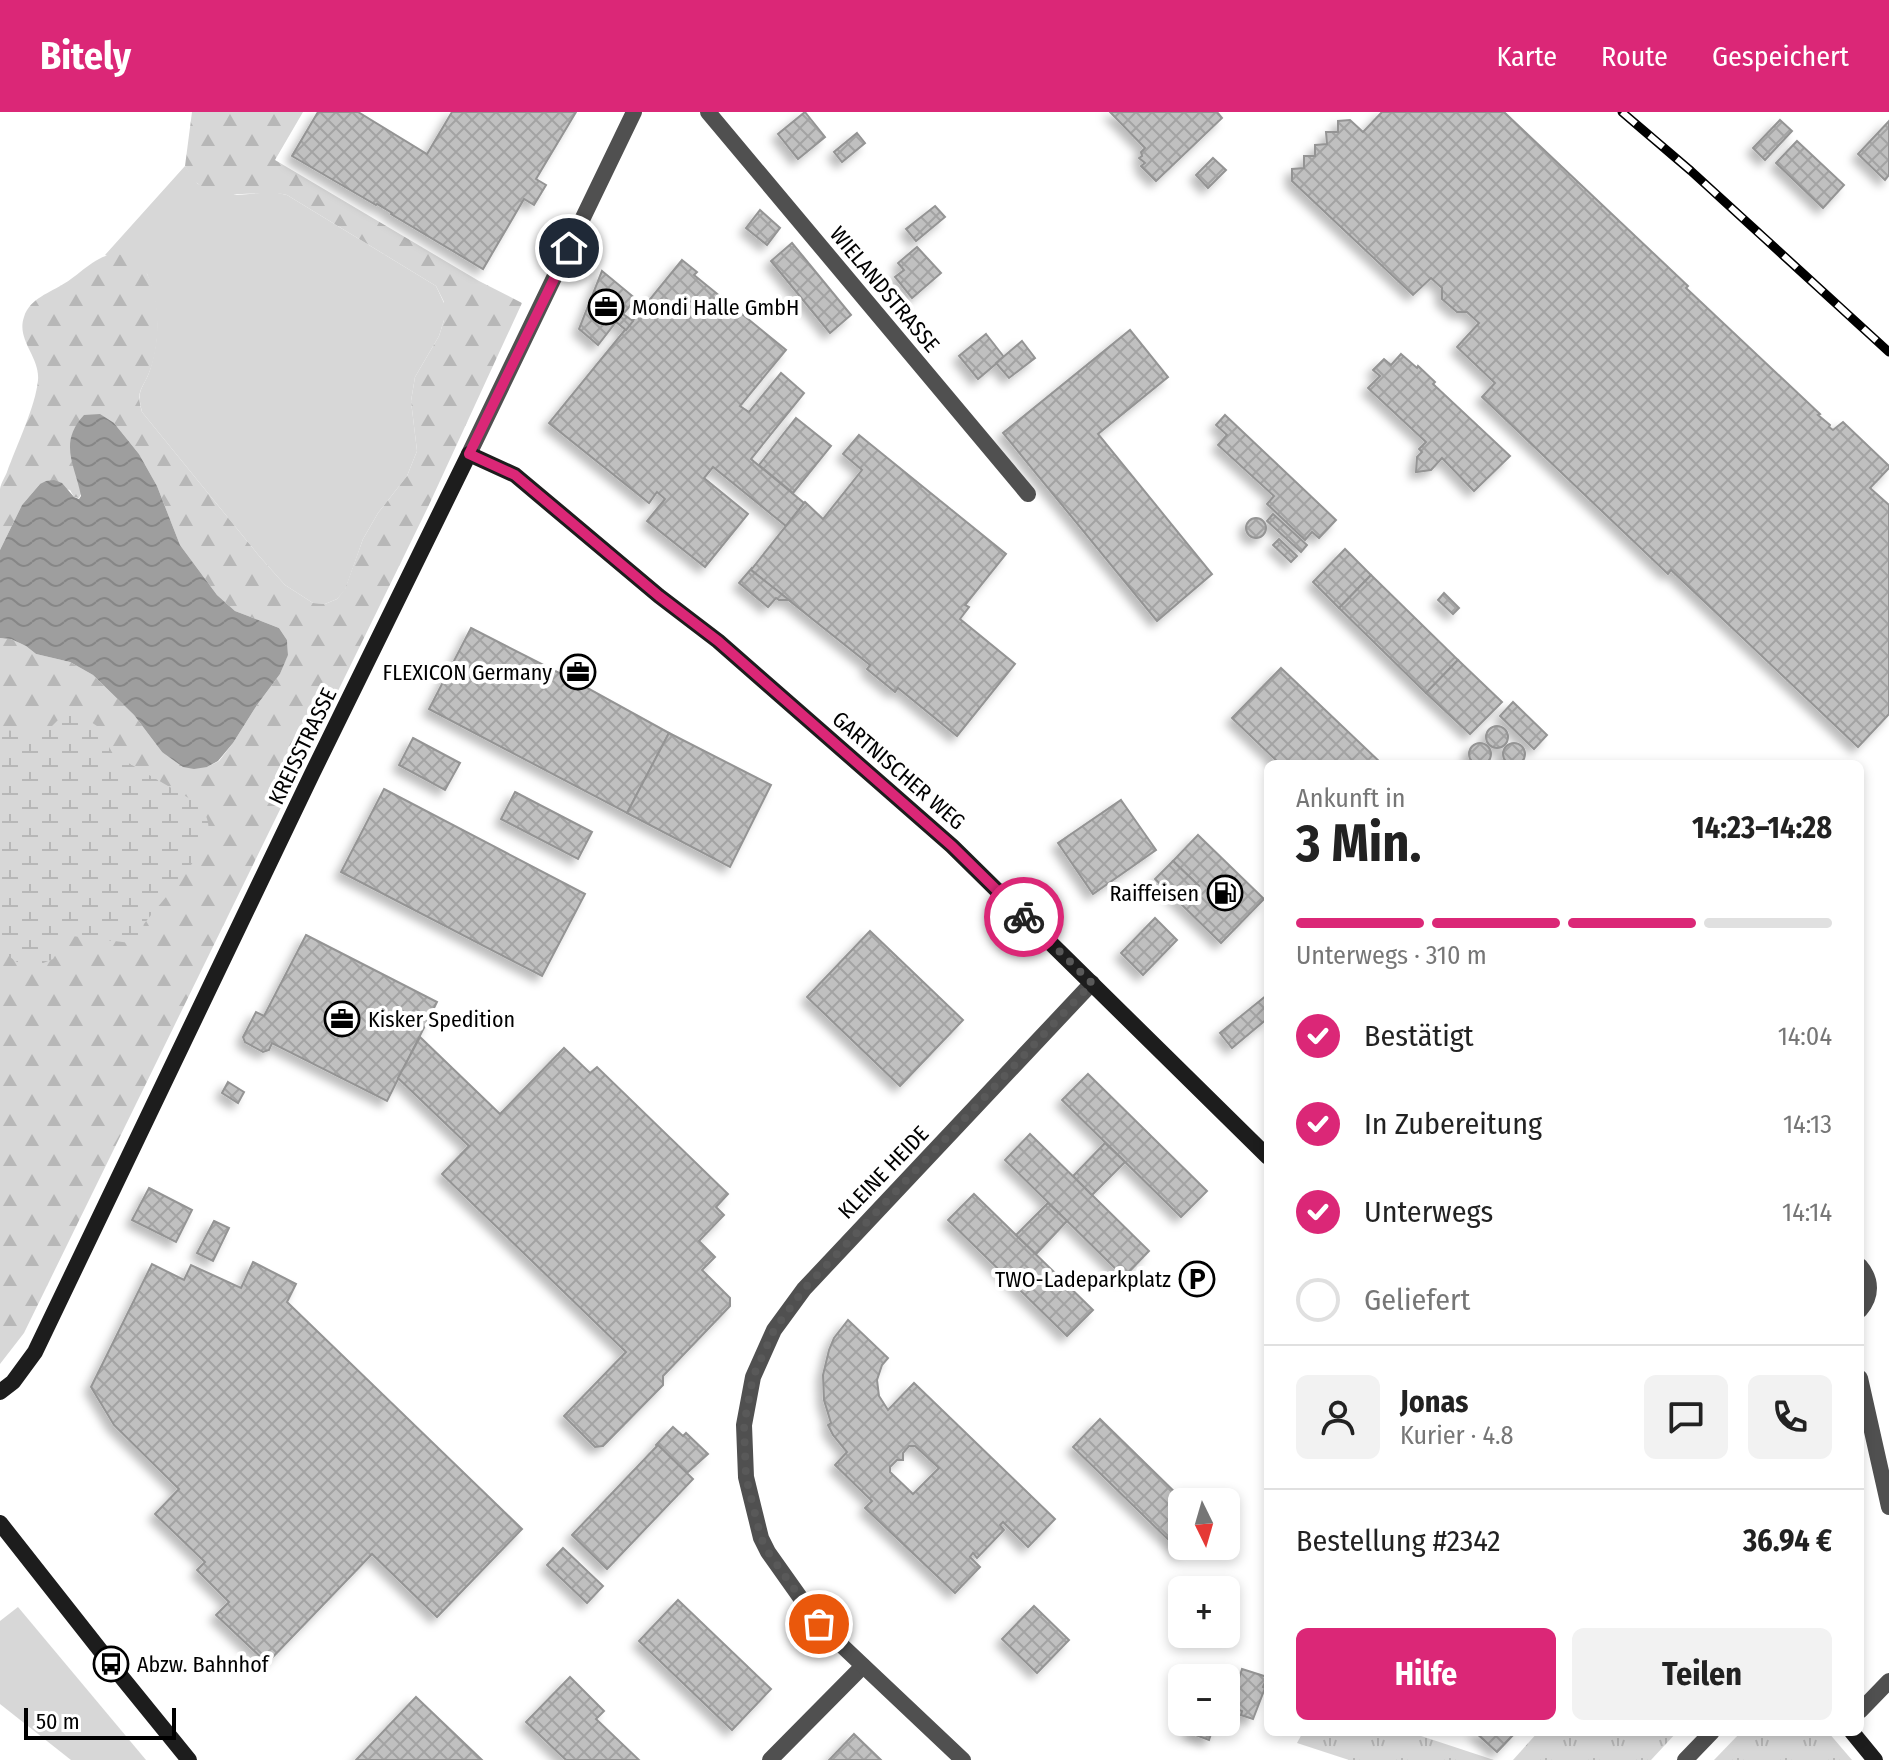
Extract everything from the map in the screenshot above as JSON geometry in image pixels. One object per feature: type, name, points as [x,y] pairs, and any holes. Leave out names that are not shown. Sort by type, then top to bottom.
[{"type":"street","name":"KREISSTRASSE","points":[[0,1392],[13,1382],[35,1352],[634,112]]},
{"type":"street","name":"WIELANDSTRASSE","points":[[708,112],[1028,494]]},
{"type":"street","name":"GARTNISCHER WEG","points":[[469,454],[515,475],[659,596],[718,641],[952,846],[1264,1153]]},
{"type":"street","name":"KLEINE HEIDE","points":[[963,1760],[819,1624],[768,1552],[761,1538],[746,1477],[744,1425],[753,1377],[774,1330],[804,1289],[1092,983]]},
{"type":"street","points":[[1864,1272],[1870,1289],[1864,1304]]},
{"type":"street","points":[[1864,1396],[1889,1507]]},
{"type":"street","points":[[0,1523],[189,1760]]},
{"type":"street","points":[[770,1760],[863,1666]]},
{"type":"street","points":[[1864,1707],[1889,1681]]},
{"type":"street","points":[[1685,1760],[1708,1736]]},
{"type":"street","points":[[1855,1736],[1875,1760]]},
{"type":"green space","points":[[192,112],[303,112],[275,160],[479,281],[522,303],[428,507],[24,1333],[0,1364],[0,638],[11,639],[36,654],[70,662],[93,675],[134,715],[162,752],[207,767],[219,761],[233,743],[280,674],[288,654],[287,640],[279,628],[235,611],[217,595],[180,545],[157,486],[139,454],[114,423],[79,498],[74,497],[70,490],[40,484],[22,505],[0,550],[0,489],[30,414],[38,380],[36,364],[23,333],[24,317],[36,301],[106,256],[123,255],[141,266],[153,288],[158,325],[153,362],[139,395],[142,412],[285,585],[313,603],[325,604],[337,599],[345,589],[363,539],[378,513],[407,476],[417,451],[411,401],[415,377],[439,336],[444,320],[444,302],[436,286],[287,195],[227,194],[196,182],[185,166]]},
{"type":"green space","points":[[185,166],[198,184],[237,195],[273,192],[287,195],[436,286],[444,303],[444,320],[439,336],[415,377],[411,401],[417,451],[407,476],[378,513],[363,539],[345,590],[337,599],[325,604],[313,603],[285,585],[142,412],[140,393],[156,346],[154,297],[147,274],[105,255]]},
{"type":"green space","points":[[79,714],[97,726],[113,754],[199,804],[208,821],[208,832],[199,853],[144,924],[139,938],[131,943],[72,936],[63,943],[53,959],[41,964],[17,962],[0,950],[0,729],[31,734],[49,729],[61,717]]},
{"type":"green space","points":[[18,1607],[146,1760],[71,1760],[0,1704],[0,1621]]},
{"type":"green space","points":[[1301,1736],[1421,1736],[1494,1760],[1349,1760],[1297,1743]]},
{"type":"green space","points":[[1534,1736],[1673,1736],[1651,1760],[1513,1760]]},
{"type":"green space","points":[[1737,1736],[1831,1736],[1852,1760],[1714,1760]]},
{"type":"water","points":[[100,414],[114,423],[139,454],[157,486],[180,545],[217,595],[235,611],[279,628],[287,640],[288,655],[280,674],[233,743],[218,761],[207,767],[183,767],[162,752],[134,715],[93,675],[70,662],[36,654],[11,639],[0,638],[0,550],[22,505],[40,484],[54,480],[62,483],[79,499],[81,496],[70,454],[72,435],[84,415]]},
{"type":"building","points":[[318,112],[358,112],[427,154],[452,112],[576,112],[536,179],[546,185],[534,205],[524,199],[483,269],[292,156]]},
{"type":"building","points":[[805,112],[825,137],[798,159],[778,134]]},
{"type":"building","points":[[1110,112],[1217,112],[1222,118],[1156,181],[1141,166],[1145,163],[1139,158],[1145,148]]},
{"type":"building","points":[[1382,112],[1504,112],[1688,286],[1686,288],[1820,414],[1829,427],[1833,430],[1843,422],[1889,466],[1870,488],[1889,505],[1889,714],[1858,747],[1671,570],[1668,574],[1482,397],[1495,383],[1457,347],[1479,323],[1467,312],[1457,312],[1442,299],[1442,288],[1431,278],[1413,295],[1292,181],[1292,169],[1304,168],[1304,156],[1315,156],[1315,145],[1327,144],[1326,132],[1338,132],[1338,121],[1350,120],[1363,132]]},
{"type":"building","points":[[1780,120],[1792,131],[1765,160],[1753,148]]},
{"type":"building","points":[[1889,121],[1889,175],[1885,180],[1858,154]]},
{"type":"building","points":[[857,133],[865,143],[842,162],[834,152]]},
{"type":"building","points":[[1797,141],[1844,185],[1823,208],[1776,163]]},
{"type":"building","points":[[1213,158],[1226,170],[1208,188],[1196,175]]},
{"type":"building","points":[[935,206],[945,217],[916,241],[906,229]]},
{"type":"building","points":[[760,210],[780,228],[767,245],[746,228]]},
{"type":"building","points":[[792,243],[851,315],[830,333],[771,261]]},
{"type":"building","points":[[917,247],[941,273],[912,298],[895,277],[904,270],[898,263]]},
{"type":"building","points":[[682,260],[697,272],[694,275],[786,350],[740,406],[749,412],[781,373],[804,393],[751,459],[804,503],[786,526],[713,467],[704,478],[748,514],[705,567],[647,521],[665,499],[657,492],[649,503],[549,423]]},
{"type":"building","points":[[602,271],[636,299],[623,314],[633,321],[626,330],[616,322],[598,345],[579,329]]},
{"type":"building","points":[[1130,330],[1168,377],[1098,434],[1212,574],[1157,621],[1003,433]]},
{"type":"building","points":[[986,334],[1004,357],[978,379],[959,356]]},
{"type":"building","points":[[1022,341],[1035,358],[1009,378],[996,363]]},
{"type":"building","points":[[1401,354],[1418,366],[1510,456],[1474,491],[1442,458],[1431,470],[1416,472],[1417,457],[1422,452],[1419,449],[1426,442],[1368,388],[1380,376],[1373,370],[1384,359],[1391,365]]},
{"type":"building","points":[[1225,415],[1336,520],[1319,538],[1312,532],[1305,540],[1267,504],[1274,496],[1218,445],[1227,435],[1216,425]]},
{"type":"building","points":[[796,418],[831,446],[793,493],[759,465]]},
{"type":"building","points":[[859,435],[1006,554],[965,605],[969,607],[960,619],[1015,664],[957,736],[898,688],[895,692],[867,669],[870,665],[751,570],[805,502],[823,519],[862,470],[843,454]]},
{"type":"building","points":[[1273,514],[1307,545],[1301,552],[1267,521]]},
{"type":"building","points":[[1252,518],[1260,518],[1266,528],[1260,538],[1252,538],[1246,532],[1246,524]]},
{"type":"building","points":[[1279,539],[1297,556],[1291,562],[1273,545]]},
{"type":"building","points":[[1345,549],[1371,575],[1339,608],[1313,582]]},
{"type":"building","points":[[751,569],[789,600],[776,598],[768,607],[739,583]]},
{"type":"building","points":[[1371,575],[1458,660],[1426,693],[1339,608]]},
{"type":"building","points":[[1444,593],[1459,608],[1453,614],[1438,600]]},
{"type":"building","points":[[471,628],[567,677],[573,663],[585,666],[587,675],[580,684],[669,733],[627,813],[429,709]]},
{"type":"building","points":[[1458,660],[1502,702],[1470,734],[1426,693]]},
{"type":"building","points":[[1281,668],[1378,760],[1276,760],[1232,718]]},
{"type":"building","points":[[1513,702],[1547,735],[1534,749],[1500,716]]},
{"type":"building","points":[[1497,726],[1505,729],[1508,737],[1505,745],[1497,748],[1489,745],[1486,737],[1489,729]]},
{"type":"building","points":[[669,733],[771,785],[730,867],[627,813]]},
{"type":"building","points":[[413,738],[460,763],[445,790],[399,765]]},
{"type":"building","points":[[1476,744],[1484,744],[1490,750],[1489,760],[1470,758],[1470,750]]},
{"type":"building","points":[[1510,744],[1518,744],[1524,750],[1523,760],[1504,758],[1504,750]]},
{"type":"building","points":[[384,789],[585,894],[542,976],[341,872]]},
{"type":"building","points":[[515,792],[592,832],[578,859],[501,819]]},
{"type":"building","points":[[1121,800],[1156,850],[1093,894],[1058,843]]},
{"type":"building","name":"Raiffeisen","points":[[1198,835],[1264,899],[1221,943],[1181,904],[1199,886],[1173,861]]},
{"type":"building","points":[[1173,861],[1199,886],[1181,904],[1155,879]]},
{"type":"building","points":[[1155,918],[1177,940],[1143,975],[1121,953]]},
{"type":"building","points":[[870,931],[963,1020],[900,1086],[807,997]]},
{"type":"building","points":[[306,935],[437,1002],[387,1101],[272,1043],[269,1050],[263,1052],[245,1042],[243,1037],[256,1012],[264,1016]]},
{"type":"building","points":[[1264,997],[1264,1021],[1232,1048],[1220,1033]]},
{"type":"building","points":[[420,1037],[500,1114],[564,1048],[590,1073],[597,1067],[728,1194],[716,1207],[724,1215],[699,1241],[715,1257],[702,1270],[730,1298],[730,1306],[663,1376],[663,1385],[603,1446],[595,1447],[564,1416],[626,1352],[442,1174],[469,1146],[398,1078]]},
{"type":"building","points":[[1088,1074],[1207,1191],[1181,1217],[1062,1100]]},
{"type":"building","points":[[228,1082],[244,1092],[238,1103],[222,1093]]},
{"type":"building","points":[[1030,1134],[1149,1251],[1124,1277],[1005,1160]]},
{"type":"building","points":[[1105,1143],[1125,1162],[1092,1195],[1073,1176]]},
{"type":"building","points":[[149,1188],[192,1210],[176,1242],[132,1220]]},
{"type":"building","points":[[974,1194],[1093,1310],[1067,1336],[948,1220]]},
{"type":"building","points":[[1048,1203],[1067,1221],[1036,1254],[1016,1235]]},
{"type":"building","points":[[214,1221],[229,1228],[213,1261],[197,1253]]},
{"type":"building","points":[[253,1262],[296,1284],[287,1302],[522,1529],[437,1617],[372,1554],[267,1663],[216,1615],[229,1602],[197,1570],[205,1562],[155,1514],[179,1489],[114,1425],[91,1387],[152,1264],[184,1280],[191,1265],[241,1288]]},
{"type":"building","points":[[848,1320],[888,1358],[877,1380],[879,1396],[888,1410],[914,1383],[1055,1519],[1028,1547],[1003,1522],[1000,1525],[1004,1530],[977,1558],[973,1553],[970,1557],[980,1567],[955,1593],[865,1508],[872,1501],[835,1465],[847,1452],[828,1425],[831,1423],[824,1400],[823,1375],[834,1338]],"holes":[[[909,1446],[915,1446],[939,1468],[913,1494],[890,1472],[890,1467],[897,1460],[903,1460],[903,1453]]]},
{"type":"building","points":[[1100,1419],[1171,1488],[1168,1488],[1168,1539],[1073,1447]]},
{"type":"building","points":[[673,1427],[683,1436],[686,1433],[708,1454],[687,1473],[656,1445]]},
{"type":"building","points":[[658,1445],[693,1479],[607,1569],[572,1535]]},
{"type":"building","points":[[563,1548],[603,1586],[587,1603],[547,1565]]},
{"type":"building","points":[[678,1600],[771,1689],[732,1730],[639,1641]]},
{"type":"building","points":[[1034,1606],[1069,1640],[1037,1673],[1002,1639]]},
{"type":"building","points":[[1242,1669],[1264,1676],[1264,1691],[1253,1719],[1241,1715]]},
{"type":"building","points":[[570,1677],[604,1711],[596,1719],[639,1760],[566,1760],[526,1722]]},
{"type":"building","points":[[416,1697],[482,1760],[356,1760]]},
{"type":"building","points":[[854,1734],[881,1760],[829,1760]]},
{"type":"building","points":[[1479,1736],[1512,1736],[1497,1752]]},
{"type":"railway","points":[[1622,112],[1889,352]]},
{"type":"way so far","points":[[819,1624],[761,1538],[746,1477],[744,1425],[753,1377],[774,1330],[804,1289],[1092,983],[1024,917]]},
{"type":"place","name":"Mondi Halle GmbH","points":[[606,307]]},
{"type":"place","name":"FLEXICON Germany","points":[[578,672]]},
{"type":"place","name":"Raiffeisen","points":[[1225,893]]},
{"type":"place","name":"Kisker Spedition","points":[[342,1019]]},
{"type":"place","name":"TWO-Ladeparkplatz","points":[[1197,1279]]},
{"type":"place","name":"Abzw. Bahnhof","points":[[111,1664]]},
{"type":"route","points":[[569,248],[469,454],[515,475],[659,596],[718,641],[952,846],[1024,917]]}]
